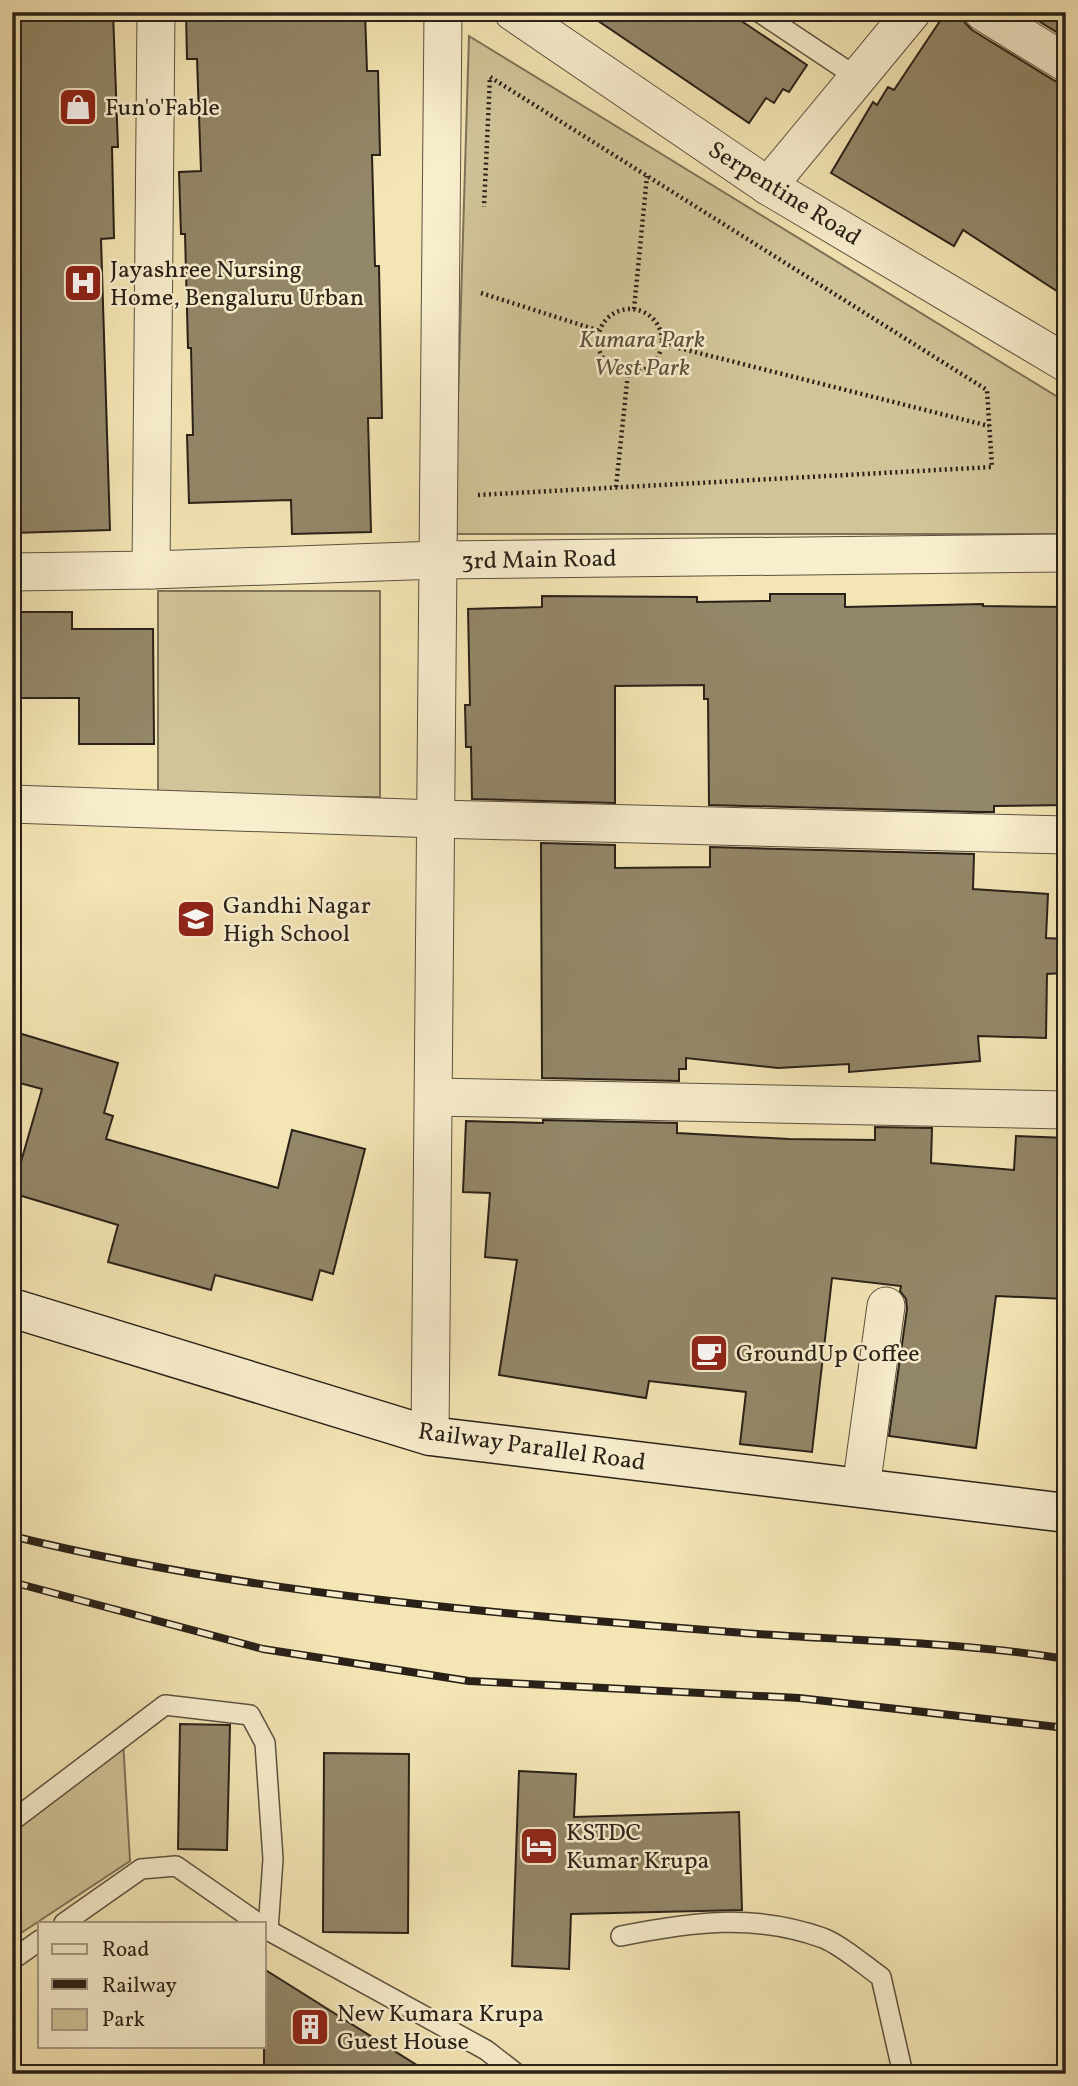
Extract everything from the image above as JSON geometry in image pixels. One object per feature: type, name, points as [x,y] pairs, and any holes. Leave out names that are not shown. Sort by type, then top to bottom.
[{"type":"street","points":[[151,570],[156,12]]},
{"type":"street","points":[[430,1436],[443,12]]},
{"type":"street","name":"Serpentine Road","points":[[513,12],[768,186],[1066,363]]},
{"type":"street","points":[[983,12],[1066,63]]},
{"type":"street","points":[[768,186],[909,14]]},
{"type":"street","name":"3rd Main Road","points":[[12,572],[151,570],[438,559],[1066,553]]},
{"type":"street","points":[[12,804],[436,819],[1066,835]]},
{"type":"street","points":[[434,1097],[1066,1110]]},
{"type":"street","points":[[860,1488],[886,1306]]},
{"type":"street","name":"Railway Parallel Road","points":[[12,1308],[430,1436],[1066,1513]]},
{"type":"lane","points":[[758,12],[858,78]]},
{"type":"lane","points":[[12,1821],[166,1705],[250,1715],[265,1743],[273,1859],[265,1922]]},
{"type":"lane","points":[[65,1922],[141,1869],[176,1866],[257,1922]]},
{"type":"lane","points":[[621,1936],[683,1924],[758,1922],[825,1938],[881,1977],[903,2074]]},
{"type":"lane","points":[[266,1928],[486,2050],[517,2074]]},
{"type":"lane","points":[[12,1960],[38,1941]]},
{"type":"path","points":[[475,495],[992,467],[987,390],[490,77],[484,211]]},
{"type":"path","points":[[634,309],[647,176]]},
{"type":"path","points":[[480,306],[480,292],[600,331]]},
{"type":"path","points":[[628,308],[641,310],[651,316],[660,329],[663,344],[658,359],[646,369],[628,373],[616,370],[605,360],[598,346],[600,331],[606,319],[616,312],[628,308]]},
{"type":"path","points":[[663,344],[989,426]]},
{"type":"path","points":[[616,487],[628,373]]},
{"type":"green space","name":"Kumara Park West Park","points":[[469,36],[1066,402],[1066,534],[454,534]]},
{"type":"green space","points":[[158,591],[380,591],[380,797],[158,796]]},
{"type":"green space","points":[[123,1740],[130,1861],[12,1939],[12,1827]]},
{"type":"building","points":[[12,12],[113,12],[118,147],[112,147],[114,238],[101,239],[110,530],[12,533]]},
{"type":"building","points":[[186,12],[365,12],[367,71],[378,71],[380,155],[372,155],[375,266],[379,266],[382,418],[368,418],[371,532],[292,534],[291,500],[189,503],[187,435],[193,435],[191,348],[188,348],[185,234],[181,234],[179,172],[201,171],[197,59],[187,59]]},
{"type":"building","points":[[585,12],[728,12],[807,65],[789,92],[783,89],[774,103],[766,98],[749,123]]},
{"type":"building","points":[[946,12],[962,12],[965,23],[972,30],[1055,81],[1066,84],[1066,297],[963,230],[954,246],[831,173],[873,102],[877,105],[888,87],[894,90]]},
{"type":"building","points":[[1024,12],[1066,12],[1066,38]]},
{"type":"building","points":[[770,594],[845,594],[845,607],[983,604],[1066,607],[1066,805],[994,806],[994,812],[979,812],[709,805],[708,699],[704,699],[704,685],[615,686],[615,803],[472,799],[471,747],[466,747],[465,705],[470,705],[468,609],[542,607],[542,596],[697,597],[697,602],[770,601]]},
{"type":"building","points":[[12,612],[72,612],[72,629],[153,629],[154,744],[79,744],[79,698],[12,698]]},
{"type":"building","points":[[541,843],[615,845],[615,868],[710,867],[710,847],[974,854],[973,889],[1048,894],[1046,938],[1064,939],[1064,973],[1047,974],[1046,1038],[978,1036],[980,1061],[849,1072],[849,1064],[778,1068],[686,1058],[686,1069],[679,1069],[679,1081],[542,1078]]},
{"type":"building","points":[[12,1031],[118,1063],[104,1113],[113,1116],[106,1139],[278,1188],[292,1130],[365,1149],[333,1274],[320,1270],[312,1300],[215,1275],[211,1290],[108,1262],[118,1225],[12,1193],[42,1089],[12,1081]]},
{"type":"building","points":[[543,1120],[677,1123],[677,1133],[789,1139],[875,1140],[875,1127],[932,1128],[931,1163],[1014,1170],[1016,1136],[1066,1138],[1066,1299],[996,1296],[976,1448],[889,1436],[907,1309],[906,1299],[900,1291],[901,1286],[832,1278],[812,1452],[740,1444],[746,1392],[649,1381],[646,1398],[499,1375],[517,1260],[485,1257],[490,1193],[463,1192],[466,1121],[543,1123]]},
{"type":"building","points":[[180,1724],[230,1725],[227,1850],[178,1849]]},
{"type":"building","points":[[324,1753],[409,1754],[408,1933],[323,1932]]},
{"type":"building","points":[[519,1771],[576,1774],[574,1817],[739,1812],[742,1910],[571,1914],[569,1969],[512,1966]]},
{"type":"building","points":[[266,1970],[431,2074],[264,2074]]},
{"type":"railway","points":[[12,1536],[190,1573],[370,1599],[641,1625],[982,1648],[1066,1659]]},
{"type":"railway","points":[[12,1582],[263,1649],[469,1681],[799,1698],[1066,1728]]},
{"type":"place","name":"Fun'o'Fable","points":[[78,107]]},
{"type":"place","name":"Jayashree Nursing Home, Bengaluru Urban","points":[[83,283]]},
{"type":"place","name":"Gandhi Nagar High School","points":[[196,919]]},
{"type":"place","name":"GroundUp Coffee","points":[[709,1353]]},
{"type":"place","name":"KSTDC Kumar Krupa","points":[[539,1846]]},
{"type":"place","name":"New Kumara Krupa Guest House","points":[[310,2027]]}]
